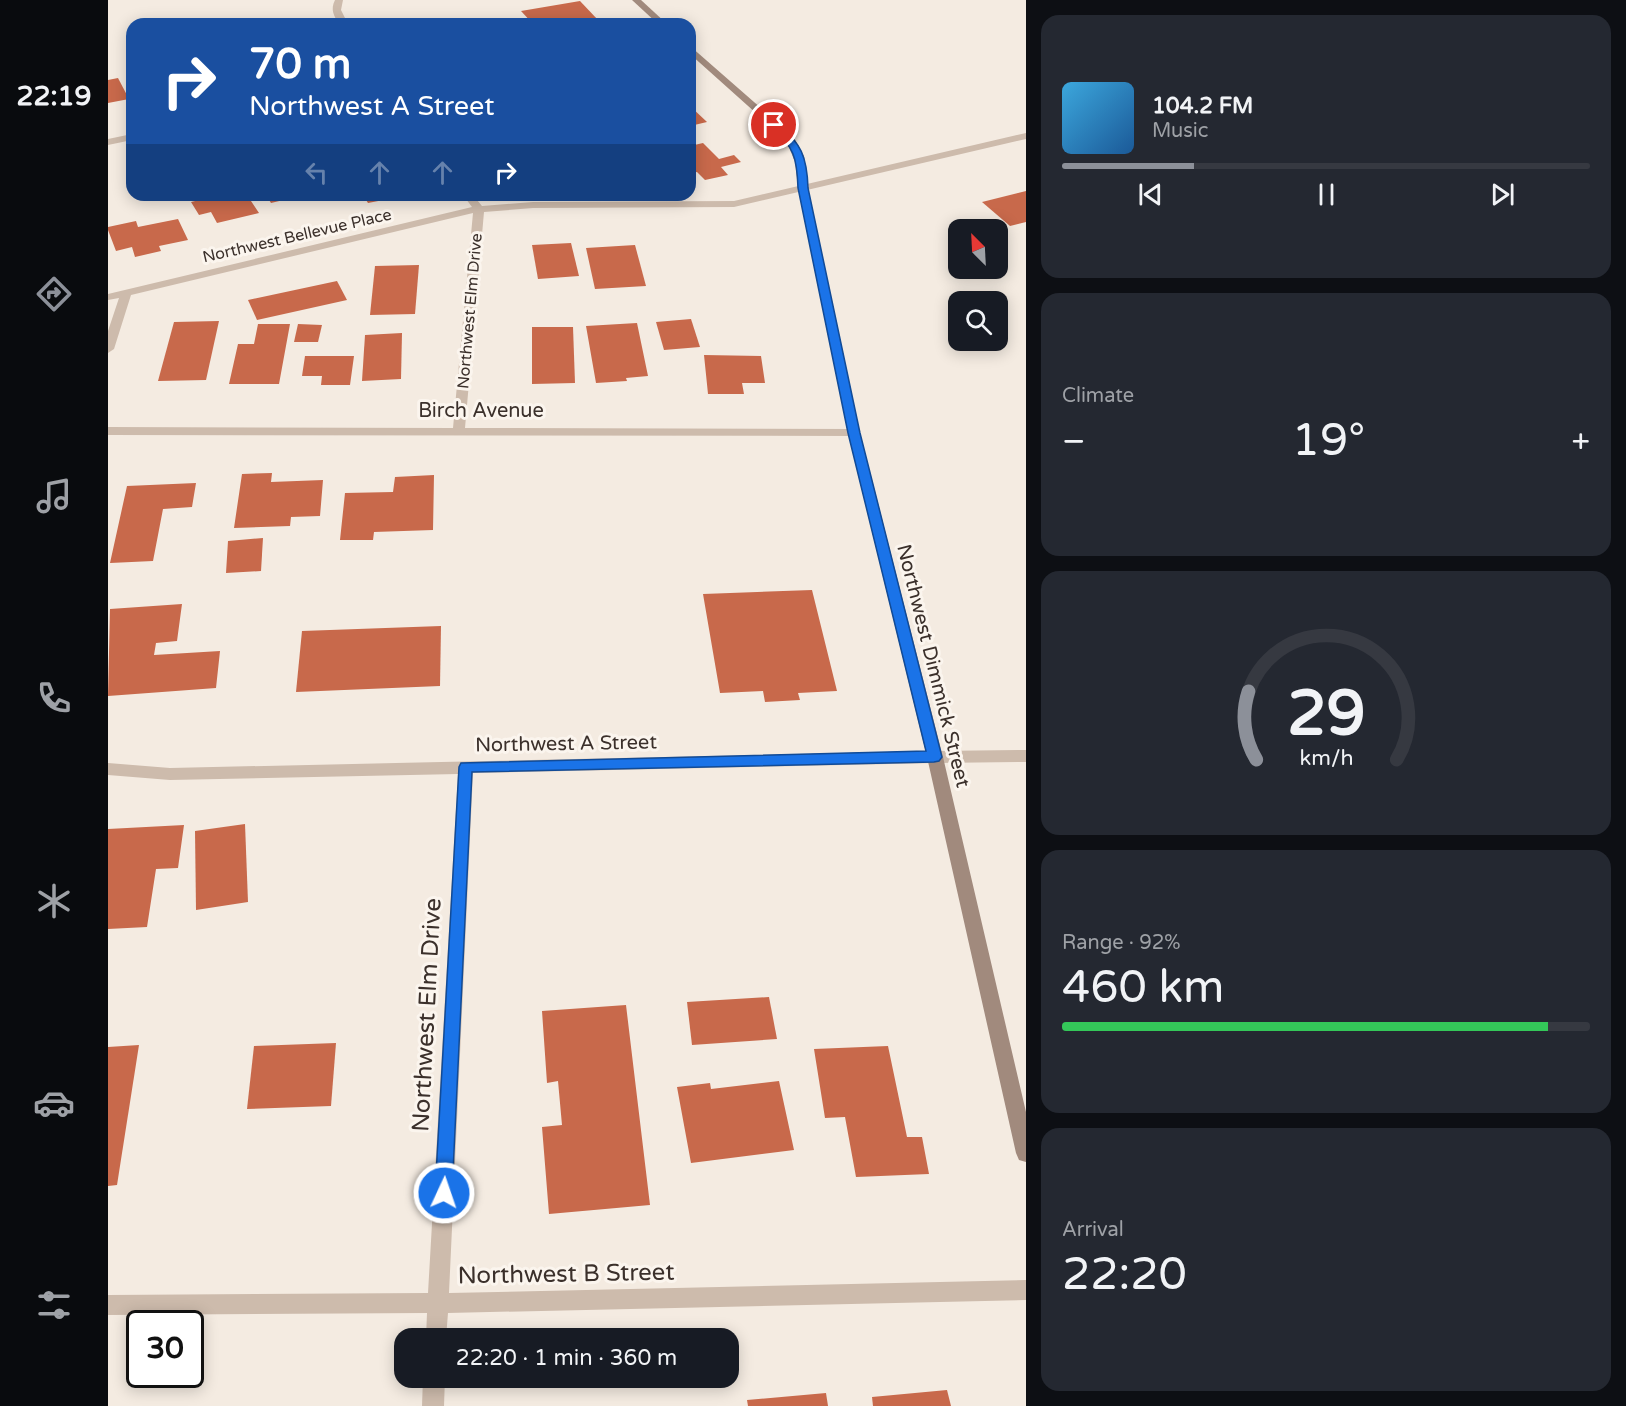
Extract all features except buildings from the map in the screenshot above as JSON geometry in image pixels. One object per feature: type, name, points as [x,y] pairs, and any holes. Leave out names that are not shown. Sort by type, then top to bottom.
[{"type":"main road","points":[[636,0],[656,18]]},
{"type":"main road","name":"Northwest Dimmick Street","points":[[696,54],[790,138],[800,159],[803,188],[854,433],[934,757],[1026,1153]]},
{"type":"street","points":[[339,0],[335,8],[339,18]]},
{"type":"street","name":"Northwest Bellevue Place","points":[[108,297],[478,209],[532,205],[734,204],[1026,136]]},
{"type":"street","points":[[108,142],[126,138]]},
{"type":"street","name":"Northwest Elm Drive","points":[[459,430],[478,209],[472,201]]},
{"type":"street","points":[[108,350],[126,292]]},
{"type":"street","name":"Birch Avenue","points":[[108,431],[459,430],[854,433]]},
{"type":"street","name":"Northwest A Street","points":[[108,769],[170,774],[1026,756]]},
{"type":"street","name":"Northwest Elm Drive","points":[[437,1328],[466,767]]},
{"type":"street","name":"Northwest B Street","points":[[108,1305],[438,1303],[1026,1290]]},
{"type":"street","points":[[433,1406],[434,1388]]},
{"type":"route","points":[[444,1193],[466,767],[934,757],[854,433],[803,188],[802,167],[798,151],[790,138],[774,125]]}]
